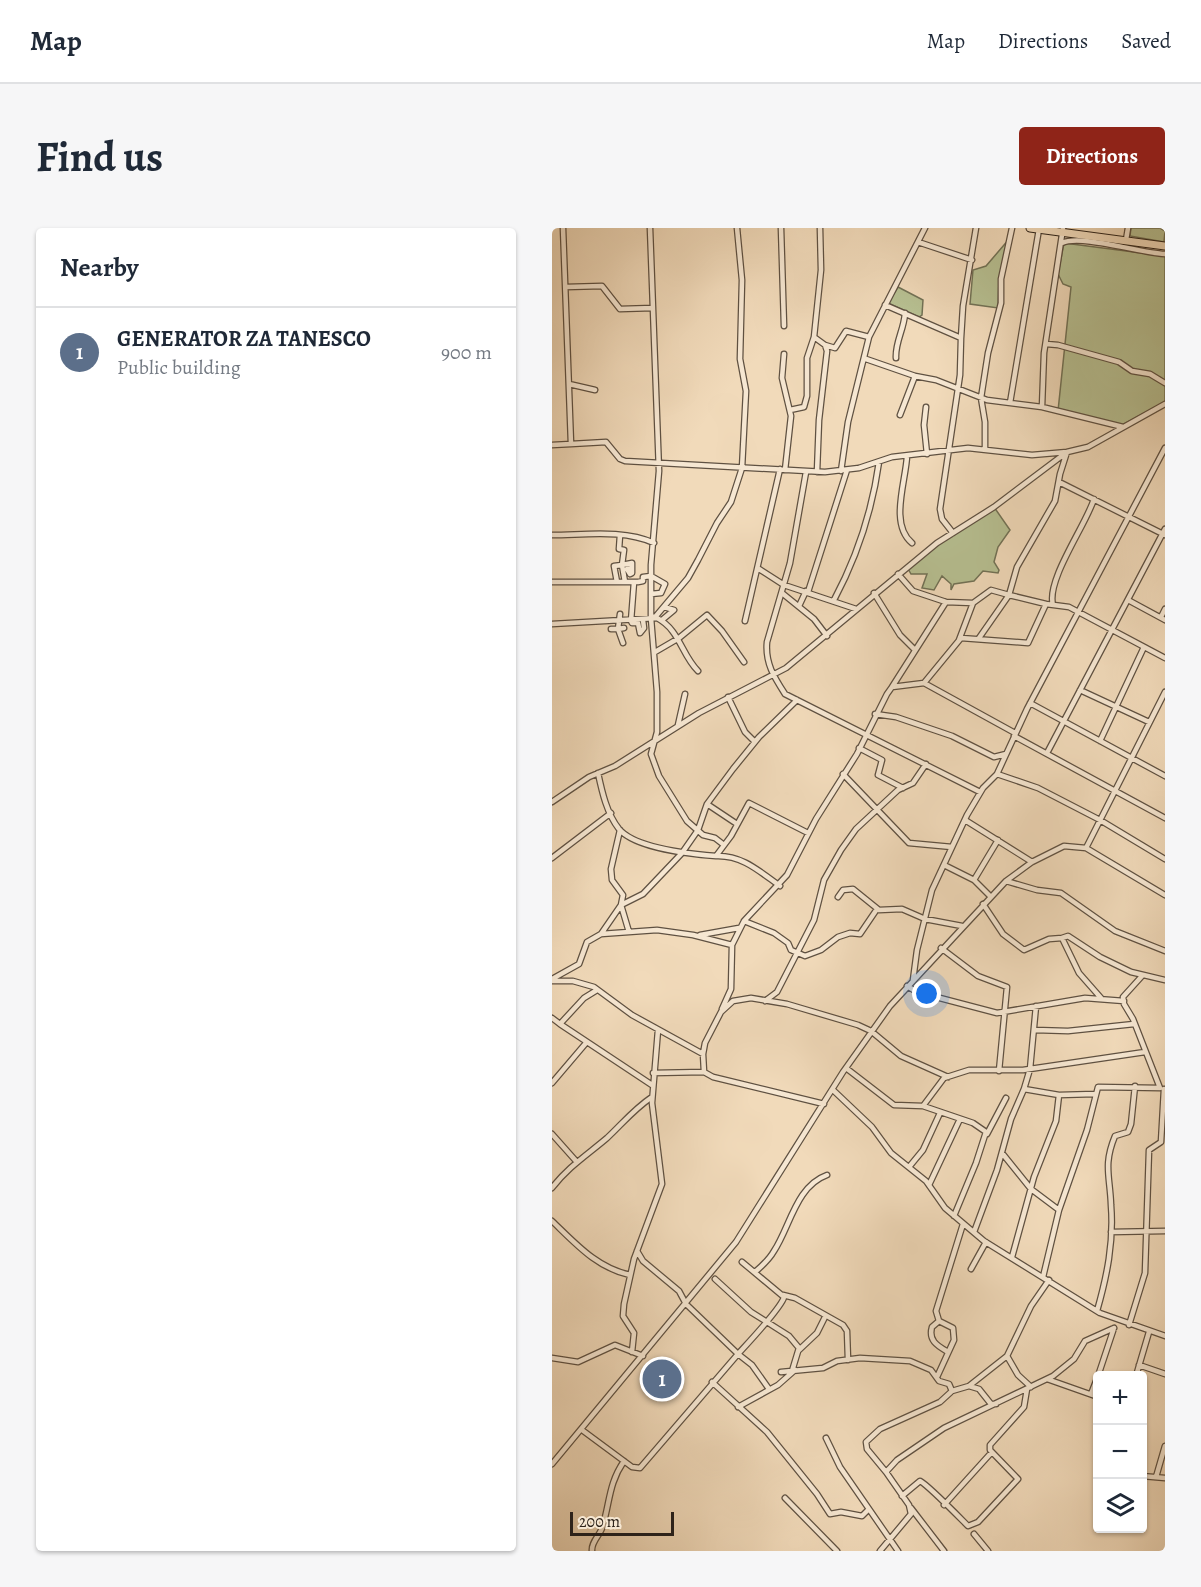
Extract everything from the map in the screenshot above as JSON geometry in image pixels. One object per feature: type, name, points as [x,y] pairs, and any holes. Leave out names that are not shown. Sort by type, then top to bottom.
[{"type":"highway","points":[[1030,228],[1062,230],[1165,246]]},
{"type":"street","points":[[562,228],[571,444]]},
{"type":"street","points":[[650,228],[659,463],[651,576],[651,618],[657,704],[651,754],[659,776],[687,822],[724,845]]},
{"type":"street","points":[[651,618],[688,578],[717,523],[731,502],[742,468],[746,391],[740,359],[742,280],[737,228]]},
{"type":"street","points":[[781,228],[784,326]]},
{"type":"street","points":[[789,410],[804,407],[807,396],[807,358],[814,337],[821,270],[820,228]]},
{"type":"street","points":[[799,606],[807,592],[844,471],[848,422],[866,359],[869,337],[925,228]]},
{"type":"street","points":[[953,533],[942,519],[940,509],[961,360],[963,306],[976,228]]},
{"type":"street","points":[[985,449],[985,422],[981,398],[988,353],[1001,303],[1001,279],[1012,228]]},
{"type":"street","points":[[1126,240],[1128,228]]},
{"type":"street","points":[[1010,403],[1039,229]]},
{"type":"street","points":[[1042,407],[1046,344],[1062,243],[1062,230]]},
{"type":"street","points":[[1062,243],[1069,240],[1088,242],[1165,254]]},
{"type":"street","points":[[918,242],[972,261]]},
{"type":"street","points":[[566,287],[602,286],[620,309],[653,308]]},
{"type":"street","points":[[885,305],[961,339]]},
{"type":"street","points":[[896,358],[896,343],[902,333],[905,313]]},
{"type":"street","points":[[814,337],[825,345],[835,348],[846,331],[869,337]]},
{"type":"street","points":[[1046,344],[1058,345],[1119,363],[1131,371],[1147,373],[1165,383]]},
{"type":"street","points":[[817,472],[819,420],[827,351],[825,345]]},
{"type":"street","points":[[746,621],[790,436],[789,410],[782,378],[784,354]]},
{"type":"street","points":[[866,359],[915,376],[936,380],[981,398],[1042,407],[1123,427]]},
{"type":"street","points":[[900,415],[915,376]]},
{"type":"street","points":[[569,384],[595,390]]},
{"type":"street","points":[[552,445],[606,442],[620,459],[659,463],[698,463],[806,472],[844,471],[907,456],[949,452],[985,449],[1032,455],[1067,452],[1088,447],[1165,404]]},
{"type":"street","points":[[926,407],[924,425],[927,454]]},
{"type":"street","points":[[913,980],[932,890],[964,820],[980,792],[997,774],[1014,734],[1165,448]]},
{"type":"street","points":[[979,638],[1009,595],[1017,567],[1055,501],[1067,452]]},
{"type":"street","points":[[552,802],[598,773],[615,766],[678,725],[799,659],[898,574],[953,533],[995,507],[1067,452]]},
{"type":"street","points":[[907,456],[900,520],[904,535],[912,543]]},
{"type":"street","points":[[834,600],[862,542],[873,505],[879,462]]},
{"type":"street","points":[[806,472],[784,585],[770,631],[766,654],[773,675],[785,694],[980,792]]},
{"type":"street","points":[[1047,753],[1164,533],[1059,482]]},
{"type":"street","points":[[1053,604],[1052,593],[1058,576],[1089,516],[1094,498]]},
{"type":"street","points":[[552,535],[620,536],[644,538],[654,543]]},
{"type":"street","points":[[620,536],[619,549],[624,550],[622,565],[625,582]]},
{"type":"street","points":[[617,582],[614,566],[632,563],[632,568]]},
{"type":"street","points":[[759,569],[784,585],[856,609]]},
{"type":"street","points":[[898,574],[913,591],[946,602],[973,603]]},
{"type":"street","points":[[552,582],[634,582],[651,576],[665,584],[661,593],[651,594]]},
{"type":"street","points":[[631,621],[634,582]]},
{"type":"street","points":[[959,641],[973,603],[992,590],[1078,612],[1165,658]]},
{"type":"street","points":[[782,593],[814,619],[827,636]]},
{"type":"street","points":[[874,593],[900,635],[914,649]]},
{"type":"street","points":[[1128,600],[1163,619],[1165,609]]},
{"type":"street","points":[[704,1072],[703,1054],[731,989],[732,945],[739,928],[780,886],[808,833],[859,748],[875,714],[914,649],[946,602]]},
{"type":"street","points":[[924,683],[959,641],[965,637],[1008,643],[1028,643],[1046,604]]},
{"type":"street","points":[[662,620],[674,610],[664,606]]},
{"type":"street","points":[[620,614],[623,643]]},
{"type":"street","points":[[655,652],[679,638],[707,615],[722,631],[744,662]]},
{"type":"street","points":[[552,624],[610,618],[620,621],[651,618],[662,620],[679,638],[687,657],[698,670]]},
{"type":"street","points":[[631,621],[639,623],[639,632],[643,632],[643,620]]},
{"type":"street","points":[[611,629],[621,628]]},
{"type":"street","points":[[1100,741],[1144,647]]},
{"type":"street","points":[[892,687],[924,683],[1165,818]]},
{"type":"street","points":[[1080,690],[1149,722]]},
{"type":"street","points":[[1086,848],[1165,692]]},
{"type":"street","points":[[678,725],[685,694]]},
{"type":"street","points":[[728,698],[745,732],[756,742]]},
{"type":"street","points":[[621,905],[643,894],[682,853],[698,830],[707,804],[756,742],[797,700]]},
{"type":"street","points":[[1030,703],[1165,776]]},
{"type":"street","points":[[875,714],[896,717],[952,736],[994,757],[1006,754]]},
{"type":"street","points":[[859,748],[882,760],[878,775],[903,788]]},
{"type":"street","points":[[765,1001],[777,992],[814,920],[829,869],[854,833],[878,809],[903,788],[913,783],[926,765]]},
{"type":"street","points":[[598,773],[611,813],[620,830],[634,839],[682,853],[735,857],[780,886]]},
{"type":"street","points":[[843,774],[909,843],[952,847]]},
{"type":"street","points":[[997,774],[1034,786],[1100,820],[1165,859]]},
{"type":"street","points":[[716,856],[749,803],[808,833]]},
{"type":"street","points":[[707,804],[737,824]]},
{"type":"street","points":[[552,858],[611,813]]},
{"type":"street","points":[[964,820],[1032,862]]},
{"type":"street","points":[[552,980],[579,964],[587,942],[601,934],[621,905],[623,895],[612,880],[611,869],[620,830]]},
{"type":"street","points":[[974,880],[998,840]]},
{"type":"street","points":[[552,1464],[736,1242],[871,1031],[941,948],[1006,881],[1032,862],[1064,846],[1086,848],[1165,896]]},
{"type":"street","points":[[944,865],[974,880],[991,897]]},
{"type":"street","points":[[1006,881],[1037,890],[1061,893],[1115,931],[1165,951]]},
{"type":"street","points":[[838,897],[843,890],[853,889],[872,902],[877,909]]},
{"type":"street","points":[[983,904],[1003,934],[1024,950],[1049,939],[1068,936],[1100,957],[1142,976],[1165,980]]},
{"type":"street","points":[[621,905],[630,932]]},
{"type":"street","points":[[744,921],[774,933],[796,953],[805,956],[821,950],[837,937],[850,933],[860,934],[877,909]]},
{"type":"street","points":[[877,909],[902,909],[925,919],[940,919],[962,926]]},
{"type":"street","points":[[697,936],[739,928]]},
{"type":"street","points":[[601,934],[657,930],[697,936],[732,945]]},
{"type":"street","points":[[1062,938],[1079,973],[1102,998]]},
{"type":"street","points":[[941,948],[978,976],[1007,987],[999,1071]]},
{"type":"street","points":[[1129,1325],[1145,1273],[1149,1150],[1161,1142],[1163,1133],[1163,1089],[1123,997],[1142,976]]},
{"type":"street","points":[[552,980],[573,981],[597,990],[658,1030],[703,1054]]},
{"type":"street","points":[[908,986],[917,992],[990,1011],[1006,1012],[1066,1000],[1102,998],[1124,1001]]},
{"type":"street","points":[[560,1024],[584,998],[597,990]]},
{"type":"street","points":[[721,1012],[733,1001],[741,999],[765,1001],[834,1017],[871,1031],[899,1055],[948,1077]]},
{"type":"street","points":[[974,1233],[1002,1153],[1011,1119],[1030,1069],[1036,1006]]},
{"type":"street","points":[[552,1018],[586,1043],[652,1084]]},
{"type":"street","points":[[1035,1030],[1068,1031],[1134,1024]]},
{"type":"street","points":[[633,1352],[634,1333],[623,1316],[630,1275],[662,1184],[651,1097],[658,1030]]},
{"type":"street","points":[[552,1083],[586,1043]]},
{"type":"street","points":[[923,1106],[939,1083],[948,1077],[969,1070],[1030,1069],[1145,1052]]},
{"type":"street","points":[[846,1068],[894,1105],[923,1106],[981,1128],[986,1137]]},
{"type":"street","points":[[653,1073],[704,1072],[713,1077],[824,1104]]},
{"type":"street","points":[[1043,1277],[1059,1210],[1087,1130],[1098,1087],[1135,1086],[1163,1089]]},
{"type":"street","points":[[1097,1311],[1109,1270],[1112,1204],[1106,1169],[1115,1136],[1128,1132],[1131,1124],[1135,1086]]},
{"type":"street","points":[[1024,1089],[1059,1095],[1095,1094]]},
{"type":"street","points":[[833,1090],[872,1127],[891,1153],[929,1185],[954,1216],[974,1233],[1097,1311],[1129,1325],[1165,1336]]},
{"type":"street","points":[[1012,1257],[1031,1189],[1056,1121],[1059,1095]]},
{"type":"street","points":[[552,1188],[564,1171],[607,1137],[632,1111],[651,1097]]},
{"type":"street","points":[[954,1216],[986,1137],[1006,1098]]},
{"type":"street","points":[[909,1167],[922,1150],[940,1113]]},
{"type":"street","points":[[929,1185],[960,1119]]},
{"type":"street","points":[[552,1134],[576,1161]]},
{"type":"street","points":[[1002,1153],[1031,1189],[1059,1210]]},
{"type":"street","points":[[755,1272],[776,1249],[788,1220],[804,1195],[820,1178],[827,1175]]},
{"type":"street","points":[[552,1221],[584,1252],[609,1270],[630,1275]]},
{"type":"street","points":[[937,1377],[954,1340],[953,1328],[939,1321],[936,1314],[941,1291],[963,1224]]},
{"type":"street","points":[[1111,1232],[1165,1231]]},
{"type":"street","points":[[971,1269],[987,1242]]},
{"type":"street","points":[[637,1251],[643,1261],[679,1291],[686,1304],[752,1365],[769,1389]]},
{"type":"street","points":[[582,1430],[624,1461],[637,1469],[640,1468],[712,1382],[782,1304],[784,1297],[742,1262]]},
{"type":"street","points":[[715,1279],[765,1322],[789,1336],[799,1350]]},
{"type":"street","points":[[942,1550],[864,1444],[880,1429],[940,1402],[952,1391],[969,1386],[1007,1356],[1031,1306],[1049,1280]]},
{"type":"street","points":[[781,1294],[795,1298],[825,1317],[843,1325],[847,1331],[848,1360]]},
{"type":"street","points":[[738,1407],[755,1400],[787,1379],[793,1370],[799,1350],[816,1333],[825,1317]]},
{"type":"street","points":[[1100,1371],[1117,1320]]},
{"type":"street","points":[[939,1321],[933,1327],[932,1339],[948,1352]]},
{"type":"street","points":[[886,1472],[926,1439],[1047,1378],[1074,1359],[1085,1341],[1114,1328]]},
{"type":"street","points":[[1137,1371],[1149,1332]]},
{"type":"street","points":[[552,1358],[578,1362],[612,1345],[643,1356]]},
{"type":"street","points":[[1007,1356],[1029,1388]]},
{"type":"street","points":[[781,1372],[823,1368],[837,1361],[848,1360],[876,1358],[917,1362],[932,1370],[939,1381],[950,1384],[952,1391]]},
{"type":"street","points":[[1139,1365],[1165,1374]]},
{"type":"street","points":[[1047,1378],[1091,1394],[1093,1389]]},
{"type":"street","points":[[712,1382],[766,1432],[818,1494],[830,1514],[841,1512],[862,1516],[869,1509]]},
{"type":"street","points":[[969,1386],[979,1389],[991,1404],[996,1404]]},
{"type":"street","points":[[902,1496],[920,1481],[926,1484],[944,1505],[968,1526],[973,1526],[1017,1479],[1016,1474],[992,1453],[990,1445],[1024,1407],[1029,1388]]},
{"type":"street","points":[[826,1438],[835,1458],[898,1551]]},
{"type":"street","points":[[1156,1477],[1165,1446]]},
{"type":"street","points":[[944,1505],[992,1453]]},
{"type":"street","points":[[592,1551],[592,1546],[604,1523],[613,1477],[624,1461]]},
{"type":"street","points":[[1147,1476],[1165,1478]]},
{"type":"street","points":[[785,1498],[837,1551]]},
{"type":"street","points":[[880,1551],[911,1514],[909,1505]]},
{"type":"street","points":[[974,1534],[988,1551]]},
{"type":"green space","points":[[1131,228],[1160,228],[1165,231],[1164,242],[1130,236]]},
{"type":"green space","points":[[1010,238],[999,279],[998,308],[970,304],[973,270],[986,266]]},
{"type":"green space","points":[[1064,243],[1165,256],[1165,402],[1122,425],[1058,411],[1071,287],[1063,284],[1058,274]]},
{"type":"green space","points":[[898,287],[923,300],[922,315],[919,317],[888,303]]},
{"type":"green space","points":[[994,507],[1010,530],[998,547],[994,562],[999,570],[998,573],[983,571],[974,581],[954,584],[951,590],[951,584],[942,576],[934,590],[922,588],[927,574],[911,574],[907,567],[937,543]]},
{"type":"place","name":"GENERATOR ZA TANESCO","points":[[662,1379]]}]
